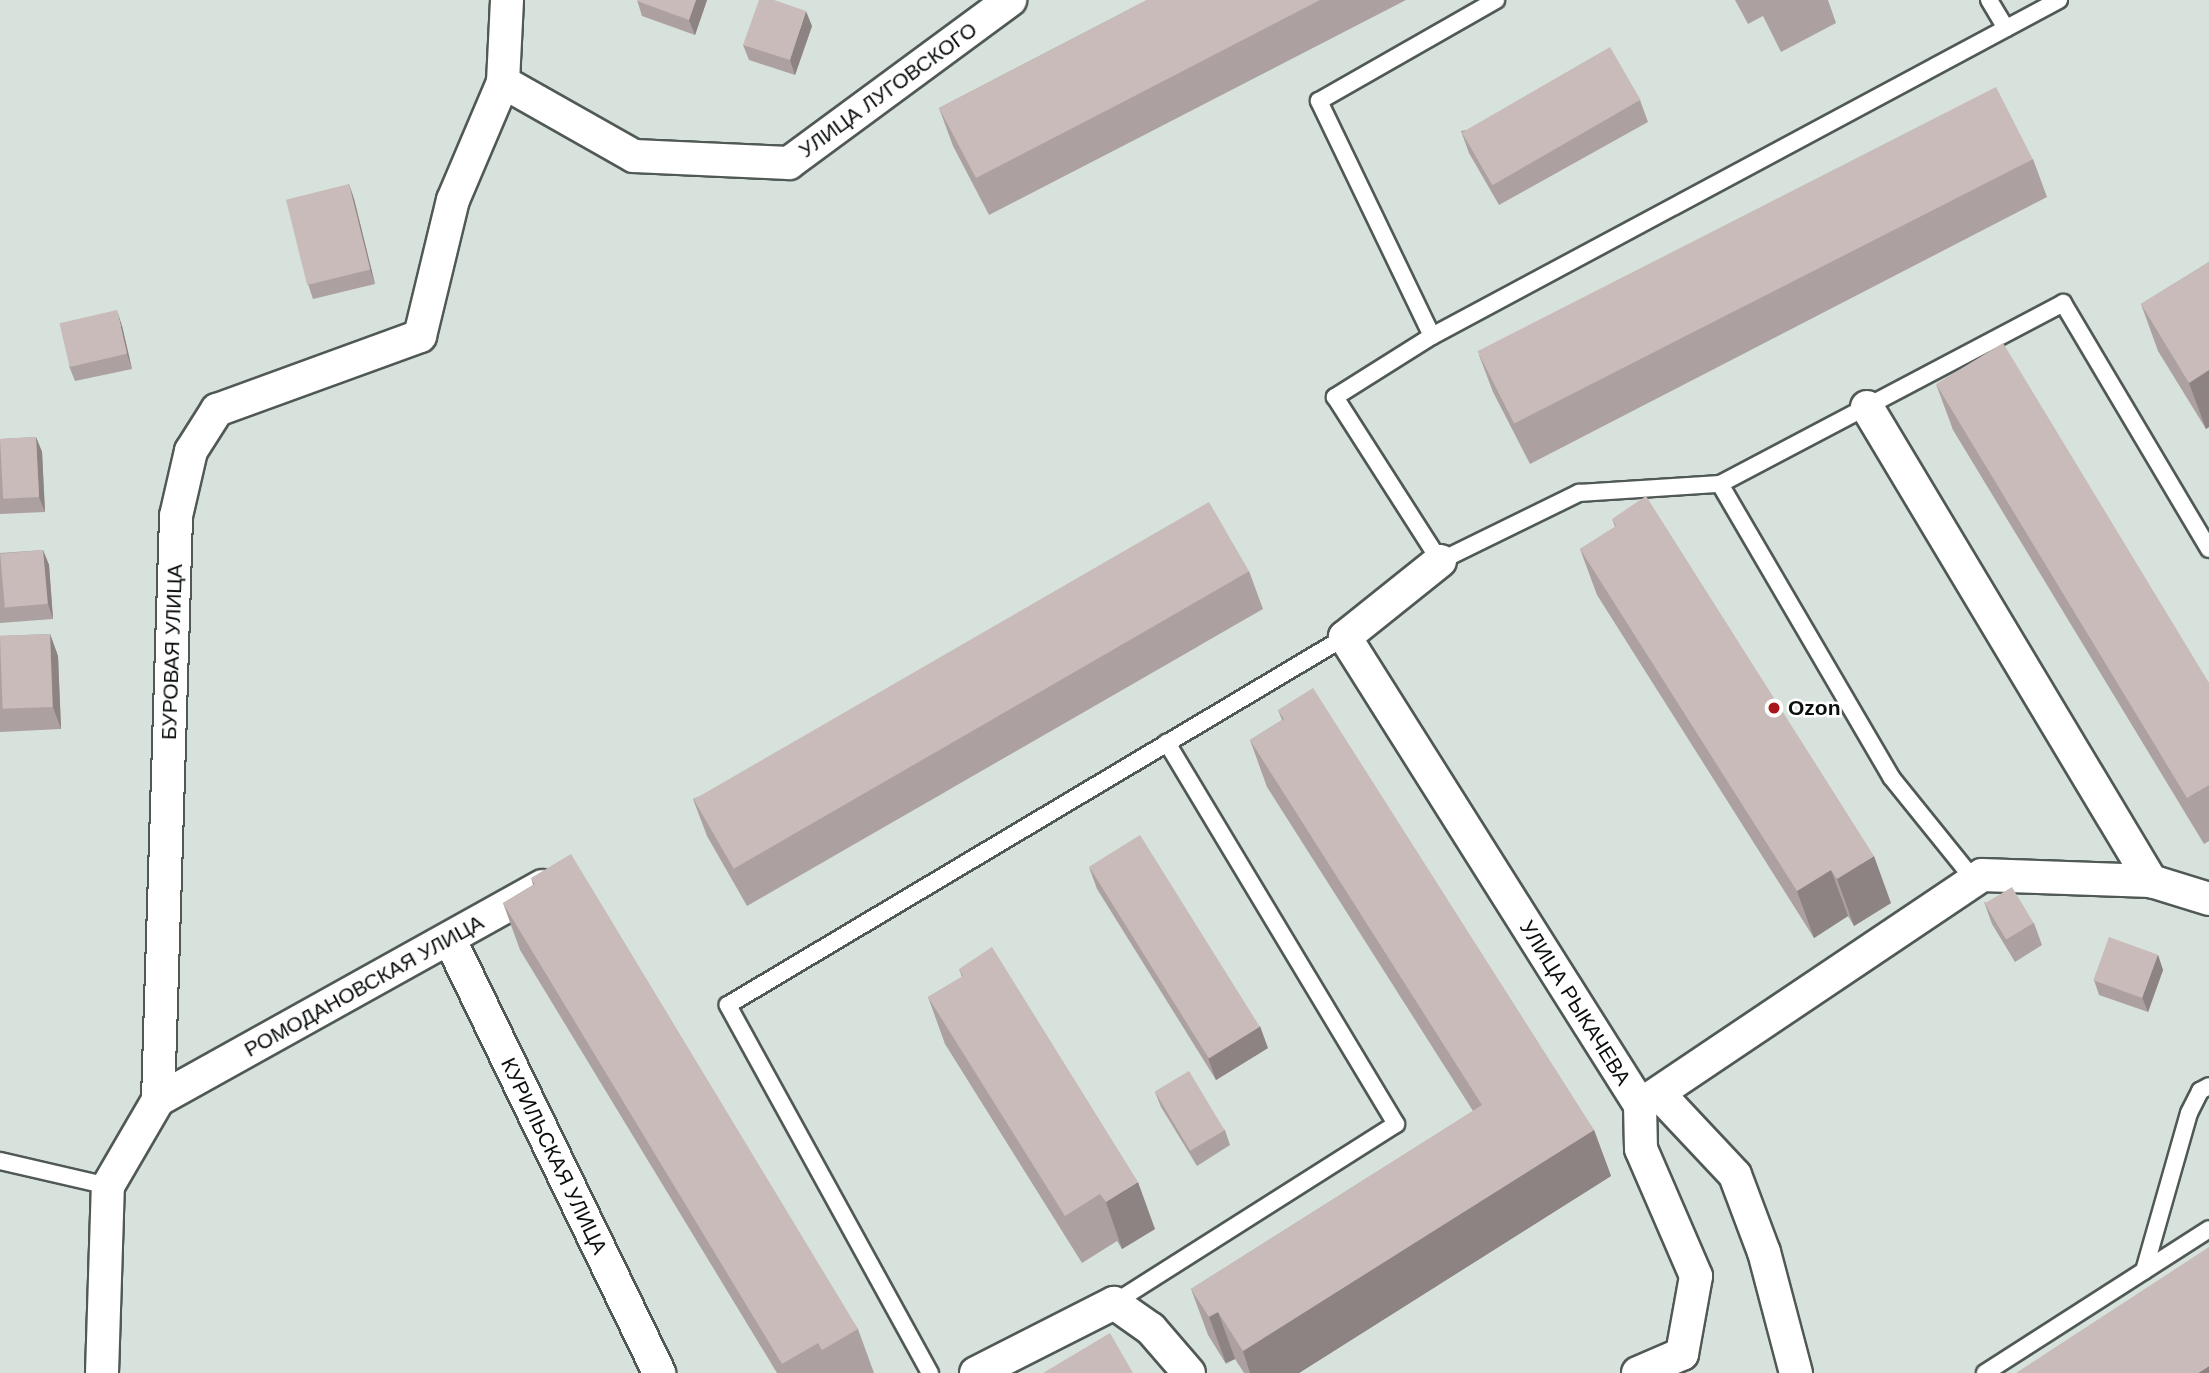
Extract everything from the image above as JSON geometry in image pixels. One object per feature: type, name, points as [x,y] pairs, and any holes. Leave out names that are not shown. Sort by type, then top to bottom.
[{"type":"street","points":[[503,82],[507,0]]},
{"type":"street","name":"УЛИЦА ЛУГОВСКОГО","points":[[503,82],[634,156],[789,163],[1010,0]]},
{"type":"street","name":"БУРОВАЯ УЛИЦА","points":[[102,1373],[108,1186],[158,1100],[176,516],[191,450],[217,410],[420,336],[453,200],[503,82]]},
{"type":"street","points":[[1867,407],[2151,881]]},
{"type":"street","points":[[1345,637],[1440,561]]},
{"type":"street","name":"УЛИЦА РЫКАЧЕВА","points":[[1345,637],[1640,1105],[1982,875],[2151,881],[2209,899]]},
{"type":"street","name":"РОМОДАНОВСКАЯ УЛИЦА","points":[[158,1100],[450,940],[569,871]]},
{"type":"street","name":"КУРИЛЬСКАЯ УЛИЦА","points":[[450,940],[659,1373]]},
{"type":"street","points":[[1638,1373],[1682,1354],[1696,1276],[1641,1149],[1640,1105],[1659,1094],[1735,1175],[1763,1252],[1796,1373]]},
{"type":"street","points":[[976,1373],[1114,1303],[1151,1329],[1189,1373]]},
{"type":"lane","points":[[1432,336],[1319,101],[1496,0]]},
{"type":"lane","points":[[1989,0],[2006,28]]},
{"type":"lane","points":[[2059,0],[1432,336],[1335,397],[1440,561],[1579,494],[1720,484],[2063,303],[2209,549]]},
{"type":"lane","points":[[1720,484],[1891,776],[1974,880]]},
{"type":"lane","points":[[930,1373],[728,1005],[1345,637]]},
{"type":"lane","points":[[1114,1303],[1396,1124],[1167,743]]},
{"type":"lane","points":[[2144,1271],[2189,1113],[2200,1091],[2209,1086]]},
{"type":"lane","points":[[0,1161],[108,1186]]},
{"type":"lane","points":[[1985,1373],[2209,1229]]},
{"type":"building","points":[[637,0],[696,0],[689,20]]},
{"type":"building","points":[[759,0],[774,0],[806,11],[790,60],[743,45]]},
{"type":"building","points":[[1147,0],[1320,0],[976,178],[939,108]]},
{"type":"building","points":[[1610,47],[1640,100],[1492,185],[1462,132]]},
{"type":"building","points":[[1996,87],[2033,159],[1514,423],[1477,351]]},
{"type":"building","points":[[349,184],[370,269],[307,285],[286,200]]},
{"type":"building","points":[[2209,262],[2209,370],[2189,383],[2141,304]]},
{"type":"building","points":[[117,310],[127,354],[70,367],[60,323]]},
{"type":"building","points":[[2003,343],[2209,683],[2209,785],[2187,798],[1936,384]]},
{"type":"building","points":[[36,437],[39,497],[3,499],[0,439]]},
{"type":"building","points":[[1646,496],[1874,856],[1837,879],[1831,870],[1797,891],[1580,549],[1616,526],[1612,519]]},
{"type":"building","points":[[1209,502],[1249,571],[734,869],[694,800]]},
{"type":"building","points":[[43,550],[48,604],[5,608],[0,554]]},
{"type":"building","points":[[50,634],[53,707],[3,709],[0,636]]},
{"type":"building","points":[[1313,688],[1594,1130],[1243,1351],[1218,1312],[1209,1317],[1191,1289],[1482,1105],[1250,740],[1284,719],[1278,710]]},
{"type":"building","points":[[1140,835],[1260,1027],[1209,1058],[1089,867]]},
{"type":"building","points":[[571,854],[858,1329],[822,1350],[818,1343],[782,1364],[503,903],[535,884],[531,878]]},
{"type":"building","points":[[2012,887],[2034,923],[2006,939],[1985,903]]},
{"type":"building","points":[[2109,937],[2158,955],[2142,998],[2093,980]]},
{"type":"building","points":[[992,947],[1138,1182],[1106,1202],[1100,1194],[1065,1216],[928,997],[963,976],[959,969]]},
{"type":"building","points":[[1189,1071],[1225,1130],[1190,1151],[1155,1092]]},
{"type":"building","points":[[2209,1247],[2209,1366],[2198,1373],[2016,1373]]},
{"type":"building","points":[[1110,1333],[1133,1373],[1043,1373]]},
{"type":"place","name":"Ozon","points":[[1774,708]]}]
